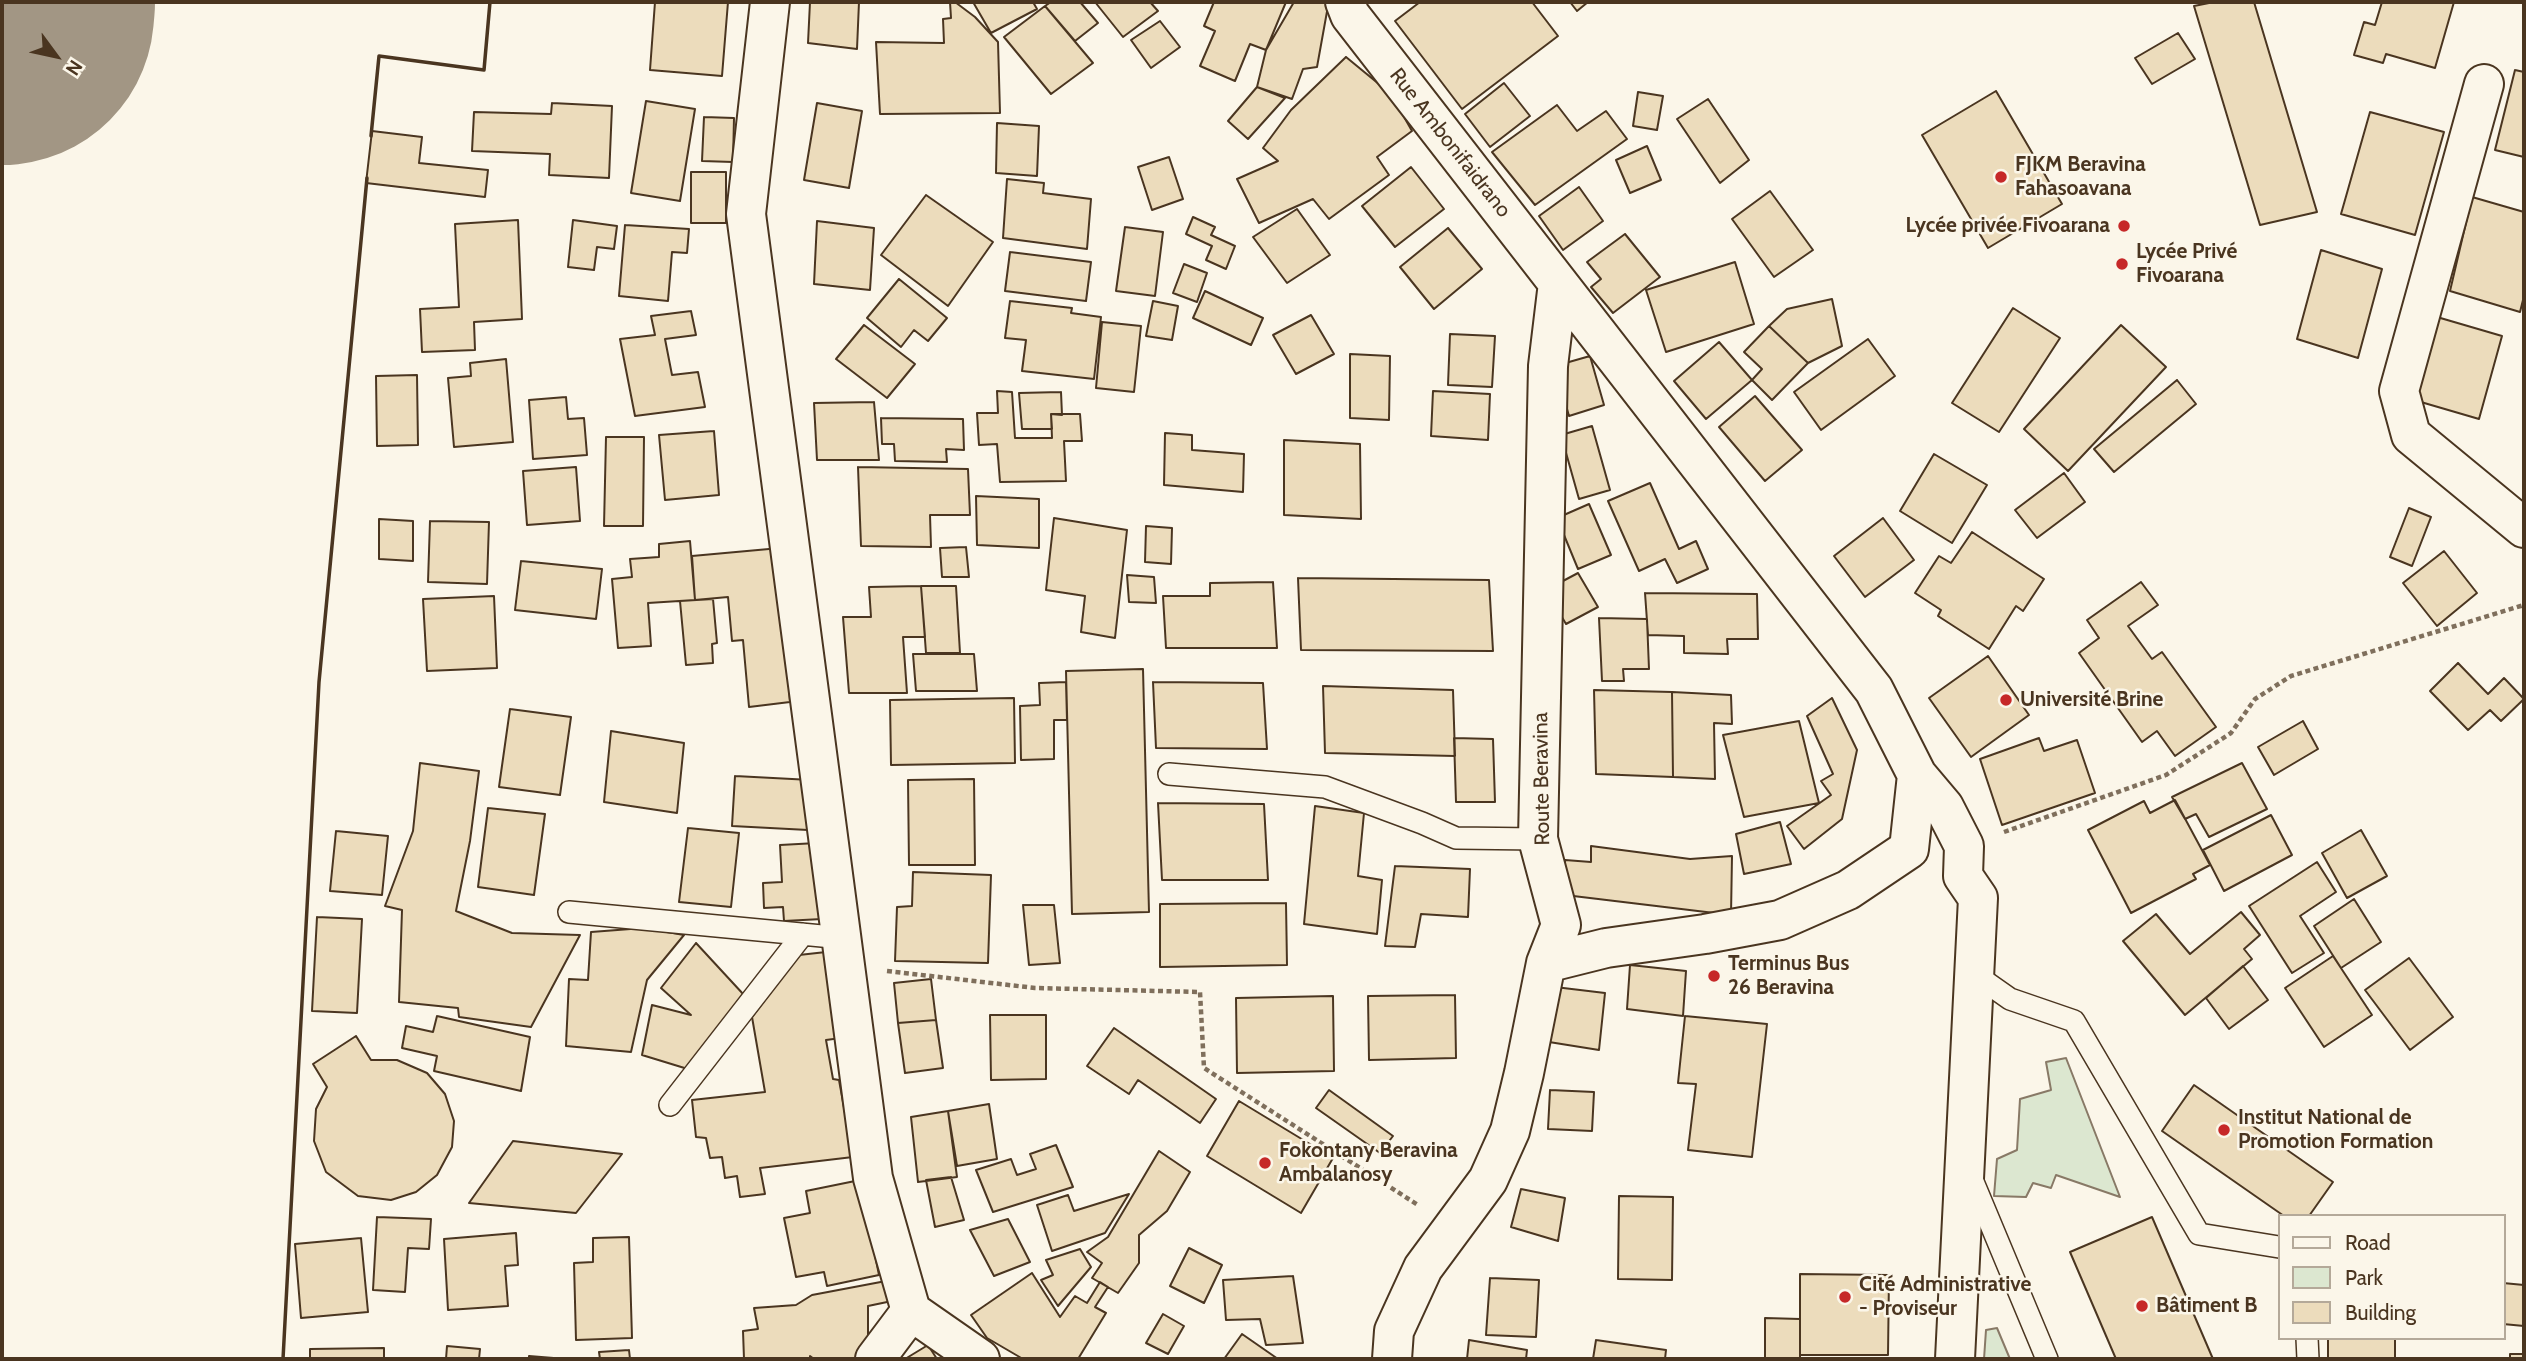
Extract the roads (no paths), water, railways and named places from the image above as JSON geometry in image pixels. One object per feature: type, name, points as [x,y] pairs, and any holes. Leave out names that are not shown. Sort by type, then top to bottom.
[{"type":"street","points":[[770,2],[746,214],[873,1178],[911,1311],[980,1359]]},
{"type":"street","name":"Rue Ambonifaidrano","points":[[1345,2],[1350,15],[1874,690],[1917,775],[1944,807],[1964,846],[1963,876],[1978,898],[1955,1359]]},
{"type":"street","points":[[2484,85],[2399,391],[2411,435],[2524,528]]},
{"type":"street","name":"Route Beravina","points":[[1392,1359],[1394,1331],[1423,1268],[1488,1180],[1510,1131],[1546,963],[1561,925],[1538,839],[1548,366],[1558,283]]},
{"type":"street","points":[[1546,963],[1606,948],[1780,920],[1848,890],[1909,849],[1917,775]]},
{"type":"street","points":[[875,1359],[911,1311]]},
{"type":"lane","points":[[1169,774],[1325,787],[1456,838],[1538,839]]},
{"type":"lane","points":[[569,912],[803,934],[845,952]]},
{"type":"lane","points":[[670,1105],[803,934]]},
{"type":"lane","points":[[1973,972],[2010,999],[2074,1021],[2199,1234],[2278,1247]]},
{"type":"lane","points":[[1966,1165],[2047,1359]]},
{"type":"lane","points":[[2307,1340],[2308,1359]]},
{"type":"place","name":"FJKM Beravina Fahasoavana","points":[[2001,177]]},
{"type":"place","name":"Lycée privée Fivoarana","points":[[2124,226]]},
{"type":"place","name":"Lycée Privé Fivoarana","points":[[2122,264]]},
{"type":"place","name":"Université Brine","points":[[2006,700]]},
{"type":"place","name":"Terminus Bus 26 Beravina","points":[[1714,976]]},
{"type":"place","name":"Institut National de Promotion Formation","points":[[2224,1130]]},
{"type":"place","name":"Fokontany Beravina Ambalanosy","points":[[1265,1163]]},
{"type":"place","name":"Cité Administrative - Proviseur","points":[[1845,1297]]},
{"type":"place","name":"Bâtiment B","points":[[2142,1306]]}]
